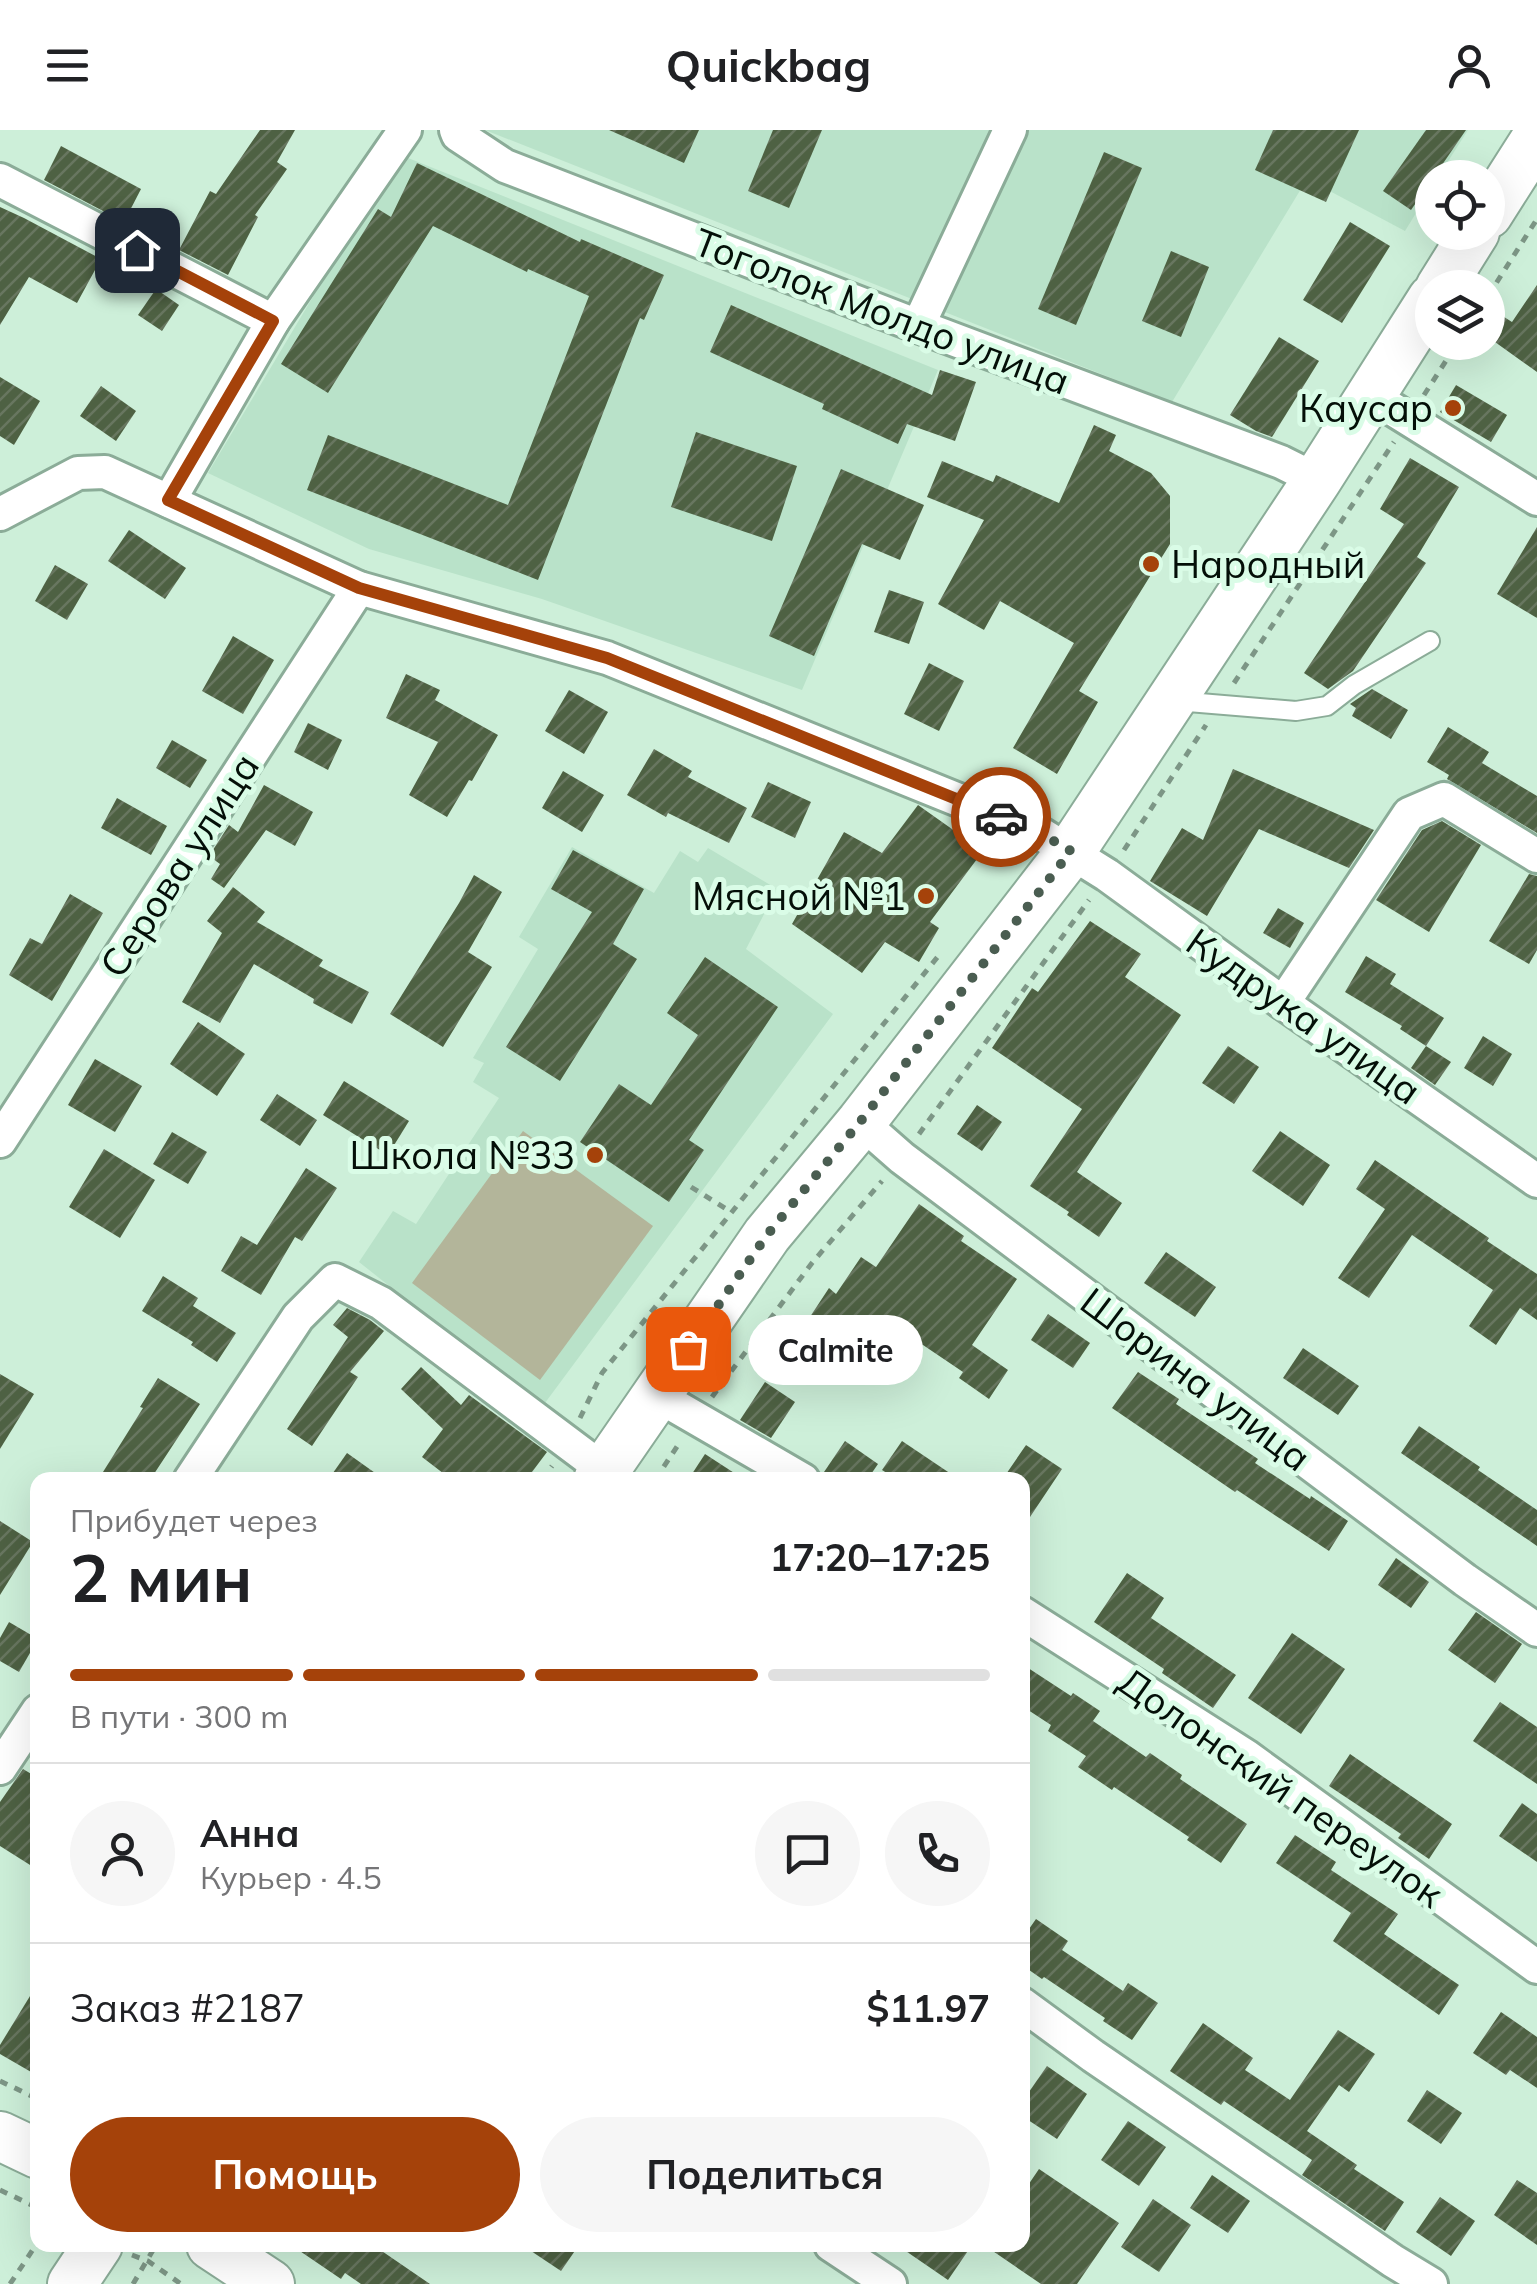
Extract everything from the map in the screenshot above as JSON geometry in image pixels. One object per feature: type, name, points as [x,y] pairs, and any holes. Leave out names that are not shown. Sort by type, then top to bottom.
[{"type":"main road","points":[[1505,187],[1537,137]]},
{"type":"main road","points":[[590,1464],[656,1396],[767,1235],[1071,851],[1415,325]]},
{"type":"main road","points":[[0,2136],[30,2150]]},
{"type":"main road","points":[[72,2284],[93,2252]]},
{"type":"main road","points":[[222,2252],[270,2284]]},
{"type":"street","points":[[168,500],[273,321],[405,130]]},
{"type":"street","name":"Тоголок Молдо улица","points":[[456,130],[505,166],[1281,462],[1317,480]]},
{"type":"street","points":[[918,326],[1010,130]]},
{"type":"street","points":[[0,180],[273,321]]},
{"type":"street","points":[[1370,395],[1537,498]]},
{"type":"street","name":"Кудрука улица","points":[[0,514],[78,473],[105,472],[359,588],[607,658],[1038,832],[1071,851],[1537,1181]]},
{"type":"street","name":"Серова улица","points":[[0,1141],[359,588]]},
{"type":"street","points":[[1283,1003],[1409,814],[1444,799],[1537,856]]},
{"type":"street","name":"Шорина улица","points":[[860,1122],[902,1158],[1537,1630]]},
{"type":"street","points":[[195,1472],[298,1317],[335,1280],[381,1303],[590,1464]]},
{"type":"street","points":[[656,1396],[789,1472]]},
{"type":"street","name":"Долонский переулок","points":[[1030,1618],[1246,1756],[1537,1966]]},
{"type":"street","points":[[0,1768],[30,1723]]},
{"type":"street","points":[[1030,2010],[1431,2284]]},
{"type":"street","points":[[842,2252],[890,2284]]},
{"type":"lane","points":[[1171,700],[1296,710],[1327,706],[1354,685],[1430,641]]},
{"type":"path","points":[[1505,270],[1537,219]]},
{"type":"path","points":[[566,1472],[590,1464],[602,1374],[940,954]]},
{"type":"path","points":[[691,1187],[732,1212]]},
{"type":"path","points":[[803,1257],[812,1263]]},
{"type":"path","points":[[0,2081],[30,2095]]},
{"type":"path","points":[[0,2190],[30,2204]]},
{"type":"path","points":[[10,2284],[31,2252]]},
{"type":"path","points":[[133,2284],[152,2252]]},
{"type":"path","points":[[148,2261],[181,2284]]},
{"type":"shaded area","points":[[485,130],[1468,130],[1449,160],[1415,160],[1415,215],[1405,231],[1307,179],[1172,402]]},
{"type":"shaded area","points":[[398,154],[938,370],[802,690],[542,599],[369,549],[208,473]]},
{"type":"shaded area","name":"Школа №33","points":[[572,847],[654,893],[680,851],[698,862],[708,848],[777,889],[746,949],[833,1014],[542,1407],[359,1262],[393,1211],[416,1224],[499,1098],[473,1082],[484,1063],[473,1058],[538,949],[519,937]]},
{"type":"shaded area","points":[[523,1131],[653,1226],[540,1380],[412,1283]]},
{"type":"building","points":[[260,130],[295,130],[277,162],[287,169],[255,215],[258,217],[228,275],[179,250],[210,191],[216,194]]},
{"type":"building","points":[[609,130],[699,130],[684,163]]},
{"type":"building","points":[[773,130],[822,130],[789,208],[748,191]]},
{"type":"building","points":[[1273,130],[1359,130],[1326,202],[1255,170]]},
{"type":"building","points":[[1426,130],[1466,130],[1445,160],[1415,160],[1415,204],[1411,210],[1383,191]]},
{"type":"building","points":[[61,146],[141,189],[124,222],[44,180]]},
{"type":"building","points":[[1104,152],[1142,168],[1076,325],[1038,309]]},
{"type":"building","points":[[417,163],[580,242],[581,239],[664,275],[644,320],[640,318],[538,580],[307,490],[328,435],[508,505],[589,296],[528,269],[527,272],[433,226],[328,393],[281,364],[378,209],[391,217]]},
{"type":"building","points":[[0,207],[101,259],[77,303],[29,277],[0,325]]},
{"type":"building","points":[[1350,222],[1390,246],[1342,323],[1303,300]]},
{"type":"building","points":[[1171,251],[1209,267],[1181,337],[1142,321]]},
{"type":"building","points":[[1537,285],[1537,372],[1505,349],[1505,318],[1512,322]]},
{"type":"building","points":[[156,289],[179,305],[162,331],[138,315]]},
{"type":"building","points":[[731,305],[932,395],[940,370],[976,382],[955,441],[907,424],[898,444],[822,409],[824,404],[710,352]]},
{"type":"building","points":[[1279,337],[1319,361],[1272,437],[1230,415]]},
{"type":"building","points":[[0,377],[40,401],[14,445],[0,436]]},
{"type":"building","points":[[1456,385],[1507,415],[1491,442],[1440,412]]},
{"type":"building","points":[[101,386],[136,411],[116,441],[80,416]]},
{"type":"building","points":[[1094,425],[1116,435],[1109,451],[1151,473],[1170,496],[1170,544],[1079,691],[1098,702],[1057,774],[1013,748],[1074,643],[1000,601],[984,630],[938,604],[984,520],[927,497],[942,461],[993,482],[996,475],[1059,503]]},
{"type":"building","points":[[696,432],[797,466],[772,541],[671,507]]},
{"type":"building","points":[[1410,458],[1459,487],[1417,557],[1426,563],[1353,671],[1328,689],[1304,673],[1404,524],[1380,509]]},
{"type":"building","points":[[841,469],[924,505],[900,560],[862,544],[814,656],[769,636]]},
{"type":"building","points":[[1537,527],[1537,618],[1497,594]]},
{"type":"building","points":[[129,530],[186,568],[165,599],[108,561]]},
{"type":"building","points":[[55,565],[88,584],[67,620],[35,601]]},
{"type":"building","points":[[889,590],[924,602],[909,644],[874,632]]},
{"type":"building","points":[[233,636],[274,660],[243,714],[202,691]]},
{"type":"building","points":[[929,663],[964,681],[939,731],[904,714]]},
{"type":"building","points":[[406,674],[440,690],[435,700],[498,735],[447,817],[409,795],[438,742],[386,718]]},
{"type":"building","points":[[1372,689],[1408,710],[1391,739],[1352,716],[1356,708],[1350,704]]},
{"type":"building","points":[[569,690],[608,712],[584,754],[545,731]]},
{"type":"building","points":[[308,723],[342,740],[328,770],[294,752]]},
{"type":"building","points":[[1448,727],[1489,752],[1482,763],[1537,796],[1537,833],[1447,779],[1449,775],[1427,762]]},
{"type":"building","points":[[172,740],[207,760],[190,788],[156,768]]},
{"type":"building","points":[[654,749],[692,771],[688,777],[747,808],[729,843],[668,813],[666,817],[627,795]]},
{"type":"building","points":[[1233,769],[1374,830],[1349,868],[1259,829],[1207,916],[1150,881],[1182,828],[1203,840]]},
{"type":"building","points":[[563,771],[604,795],[582,832],[542,808]]},
{"type":"building","points":[[768,782],[811,802],[795,838],[751,817]]},
{"type":"building","points":[[264,785],[313,812],[295,846],[266,830],[224,888],[211,879],[220,864],[209,856],[229,825],[238,832]]},
{"type":"building","points":[[117,798],[167,826],[151,855],[101,828]]},
{"type":"building","points":[[918,805],[983,851],[930,922],[939,928],[919,962],[885,942],[862,973],[792,924],[844,832],[882,853]]},
{"type":"building","points":[[1442,821],[1481,845],[1429,932],[1376,900],[1422,830]]},
{"type":"building","points":[[573,850],[644,889],[613,944],[637,959],[560,1081],[506,1047],[592,912],[551,889]]},
{"type":"building","points":[[1529,874],[1537,876],[1537,950],[1529,964],[1489,941]]},
{"type":"building","points":[[474,875],[502,892],[468,952],[492,967],[443,1047],[390,1014]]},
{"type":"building","points":[[233,887],[265,912],[257,922],[323,960],[319,966],[369,992],[352,1024],[254,964],[220,1023],[182,1002],[222,933],[207,921]]},
{"type":"building","points":[[70,894],[103,913],[52,1001],[9,975],[30,938],[42,944]]},
{"type":"building","points":[[1278,908],[1304,923],[1290,948],[1263,933]]},
{"type":"building","points":[[1090,921],[1141,954],[1125,977],[1181,1015],[1077,1172],[1122,1203],[1099,1237],[1030,1186],[1082,1109],[992,1048],[1032,988],[1038,992]]},
{"type":"building","points":[[1366,956],[1396,974],[1390,984],[1444,1018],[1426,1046],[1400,1029],[1402,1026],[1345,992]]},
{"type":"building","points":[[705,957],[778,1007],[689,1140],[704,1150],[669,1202],[580,1142],[619,1084],[651,1105],[698,1035],[667,1013]]},
{"type":"building","points":[[198,1022],[245,1054],[217,1096],[170,1064]]},
{"type":"building","points":[[1483,1036],[1512,1054],[1493,1086],[1464,1068]]},
{"type":"building","points":[[1228,1046],[1259,1067],[1234,1104],[1202,1083]]},
{"type":"building","points":[[1426,1046],[1451,1062],[1435,1085],[1411,1068]]},
{"type":"building","points":[[95,1059],[142,1086],[115,1132],[68,1105]]},
{"type":"building","points":[[344,1081],[409,1121],[388,1155],[323,1115]]},
{"type":"building","points":[[277,1094],[317,1120],[300,1146],[260,1120]]},
{"type":"building","points":[[977,1105],[1002,1122],[982,1151],[957,1134]]},
{"type":"building","points":[[1280,1131],[1330,1165],[1303,1206],[1252,1171]]},
{"type":"building","points":[[172,1132],[207,1152],[188,1184],[153,1164]]},
{"type":"building","points":[[104,1149],[155,1180],[120,1238],[69,1207]]},
{"type":"building","points":[[1375,1160],[1537,1274],[1537,1320],[1520,1308],[1496,1345],[1469,1326],[1493,1290],[1412,1235],[1369,1298],[1338,1278],[1385,1209],[1356,1189]]},
{"type":"building","points":[[306,1168],[337,1188],[302,1241],[295,1237],[261,1295],[221,1271],[241,1236],[257,1245]]},
{"type":"building","points":[[919,1204],[964,1236],[961,1241],[1017,1279],[972,1345],[1008,1370],[989,1399],[959,1378],[963,1372],[883,1318],[851,1366],[800,1332],[829,1288],[836,1294],[861,1257],[876,1267]]},
{"type":"building","points":[[1166,1252],[1216,1287],[1195,1317],[1144,1283]]},
{"type":"building","points":[[163,1276],[198,1298],[193,1306],[236,1333],[217,1362],[191,1345],[193,1342],[142,1311]]},
{"type":"building","points":[[347,1308],[384,1331],[350,1372],[358,1377],[312,1446],[287,1429],[348,1337],[333,1325]]},
{"type":"building","points":[[1048,1314],[1090,1343],[1073,1368],[1031,1340]]},
{"type":"building","points":[[1303,1348],[1359,1386],[1338,1415],[1283,1378]]},
{"type":"building","points":[[421,1367],[461,1405],[469,1395],[547,1452],[532,1472],[442,1472],[422,1457],[443,1429],[401,1389]]},
{"type":"building","points":[[1138,1372],[1179,1399],[1176,1404],[1258,1459],[1255,1463],[1348,1521],[1329,1551],[1112,1408]]},
{"type":"building","points":[[0,1374],[34,1394],[0,1449]]},
{"type":"building","points":[[158,1378],[200,1404],[155,1472],[103,1472],[143,1408],[140,1407]]},
{"type":"building","points":[[765,1382],[795,1402],[771,1438],[740,1420]]},
{"type":"building","points":[[1419,1426],[1537,1510],[1537,1546],[1401,1453]]},
{"type":"building","points":[[845,1441],[878,1464],[872,1472],[824,1472]]},
{"type":"building","points":[[902,1441],[948,1472],[885,1472],[882,1470]]},
{"type":"building","points":[[1026,1445],[1062,1469],[1030,1517],[1030,1472],[1007,1472]]},
{"type":"building","points":[[347,1453],[374,1472],[334,1472]]},
{"type":"building","points":[[705,1454],[733,1472],[693,1472]]},
{"type":"building","points":[[0,1521],[30,1540],[30,1547],[0,1595]]},
{"type":"building","points":[[1396,1558],[1429,1582],[1411,1608],[1378,1585]]},
{"type":"building","points":[[1127,1573],[1164,1598],[1151,1618],[1236,1675],[1213,1708],[1094,1622]]},
{"type":"building","points":[[1476,1612],[1522,1644],[1495,1683],[1448,1650]]},
{"type":"building","points":[[9,1622],[30,1634],[30,1653],[19,1672],[0,1661],[0,1638]]},
{"type":"building","points":[[1292,1633],[1345,1669],[1301,1734],[1248,1698]]},
{"type":"building","points":[[1030,1669],[1100,1711],[1093,1721],[1146,1757],[1150,1753],[1182,1775],[1180,1779],[1247,1824],[1221,1863],[1187,1840],[1189,1837],[1078,1767],[1086,1756],[1048,1731],[1051,1725],[1030,1711]]},
{"type":"building","points":[[1500,1702],[1537,1727],[1537,1784],[1473,1741]]},
{"type":"building","points":[[1350,1754],[1452,1824],[1429,1859],[1398,1838],[1401,1834],[1329,1786]]},
{"type":"building","points":[[23,1769],[30,1773],[30,1865],[0,1846],[0,1802]]},
{"type":"building","points":[[1522,1803],[1537,1814],[1537,1862],[1499,1836]]},
{"type":"building","points":[[1295,1835],[1336,1862],[1331,1870],[1398,1914],[1384,1934],[1459,1985],[1439,2015],[1333,1941],[1351,1913],[1276,1863]]},
{"type":"building","points":[[1036,1919],[1068,1941],[1062,1950],[1123,1991],[1128,1983],[1158,2003],[1132,2040],[1103,2021],[1105,2018],[1030,1971],[1030,1928]]},
{"type":"building","points":[[30,1996],[30,2071],[0,2054],[0,2045]]},
{"type":"building","points":[[1501,2012],[1537,2037],[1537,2088],[1510,2070],[1506,2075],[1473,2053]]},
{"type":"building","points":[[1203,2023],[1253,2058],[1245,2070],[1290,2100],[1338,2030],[1375,2054],[1349,2092],[1339,2085],[1307,2131],[1404,2202],[1385,2231],[1302,2175],[1312,2160],[1224,2101],[1221,2105],[1170,2071]]},
{"type":"building","points":[[1047,2066],[1087,2094],[1057,2139],[1030,2121],[1030,2090]]},
{"type":"building","points":[[1427,2090],[1462,2113],[1441,2144],[1407,2121]]},
{"type":"building","points":[[1128,2121],[1166,2147],[1139,2186],[1101,2160]]},
{"type":"building","points":[[1039,2169],[1119,2223],[1077,2284],[1041,2284],[994,2252],[1030,2252],[1030,2182]]},
{"type":"building","points":[[1212,2175],[1250,2201],[1228,2233],[1190,2208]]},
{"type":"building","points":[[1517,2180],[1537,2193],[1537,2245],[1494,2215]]},
{"type":"building","points":[[1440,2197],[1475,2221],[1451,2256],[1416,2232]]},
{"type":"building","points":[[1153,2199],[1191,2225],[1159,2272],[1121,2247]]},
{"type":"building","points":[[301,2252],[383,2252],[430,2284],[361,2284],[345,2273],[341,2279]]},
{"type":"building","points":[[532,2252],[574,2252],[561,2271]]},
{"type":"building","points":[[907,2252],[967,2252],[948,2280]]},
{"type":"way so far","points":[[688,1349],[767,1235],[1071,851],[1001,817]]},
{"type":"place","name":"Каусар","points":[[1453,408]]},
{"type":"place","name":"Народный","points":[[1151,564]]},
{"type":"place","name":"Мясной №1","points":[[926,896]]},
{"type":"place","name":"Школа №33","points":[[595,1155]]},
{"type":"place","name":"Calmite","points":[[688,1349]]},
{"type":"route","points":[[137,250],[273,321],[168,500],[359,588],[607,658],[1001,817]]}]
